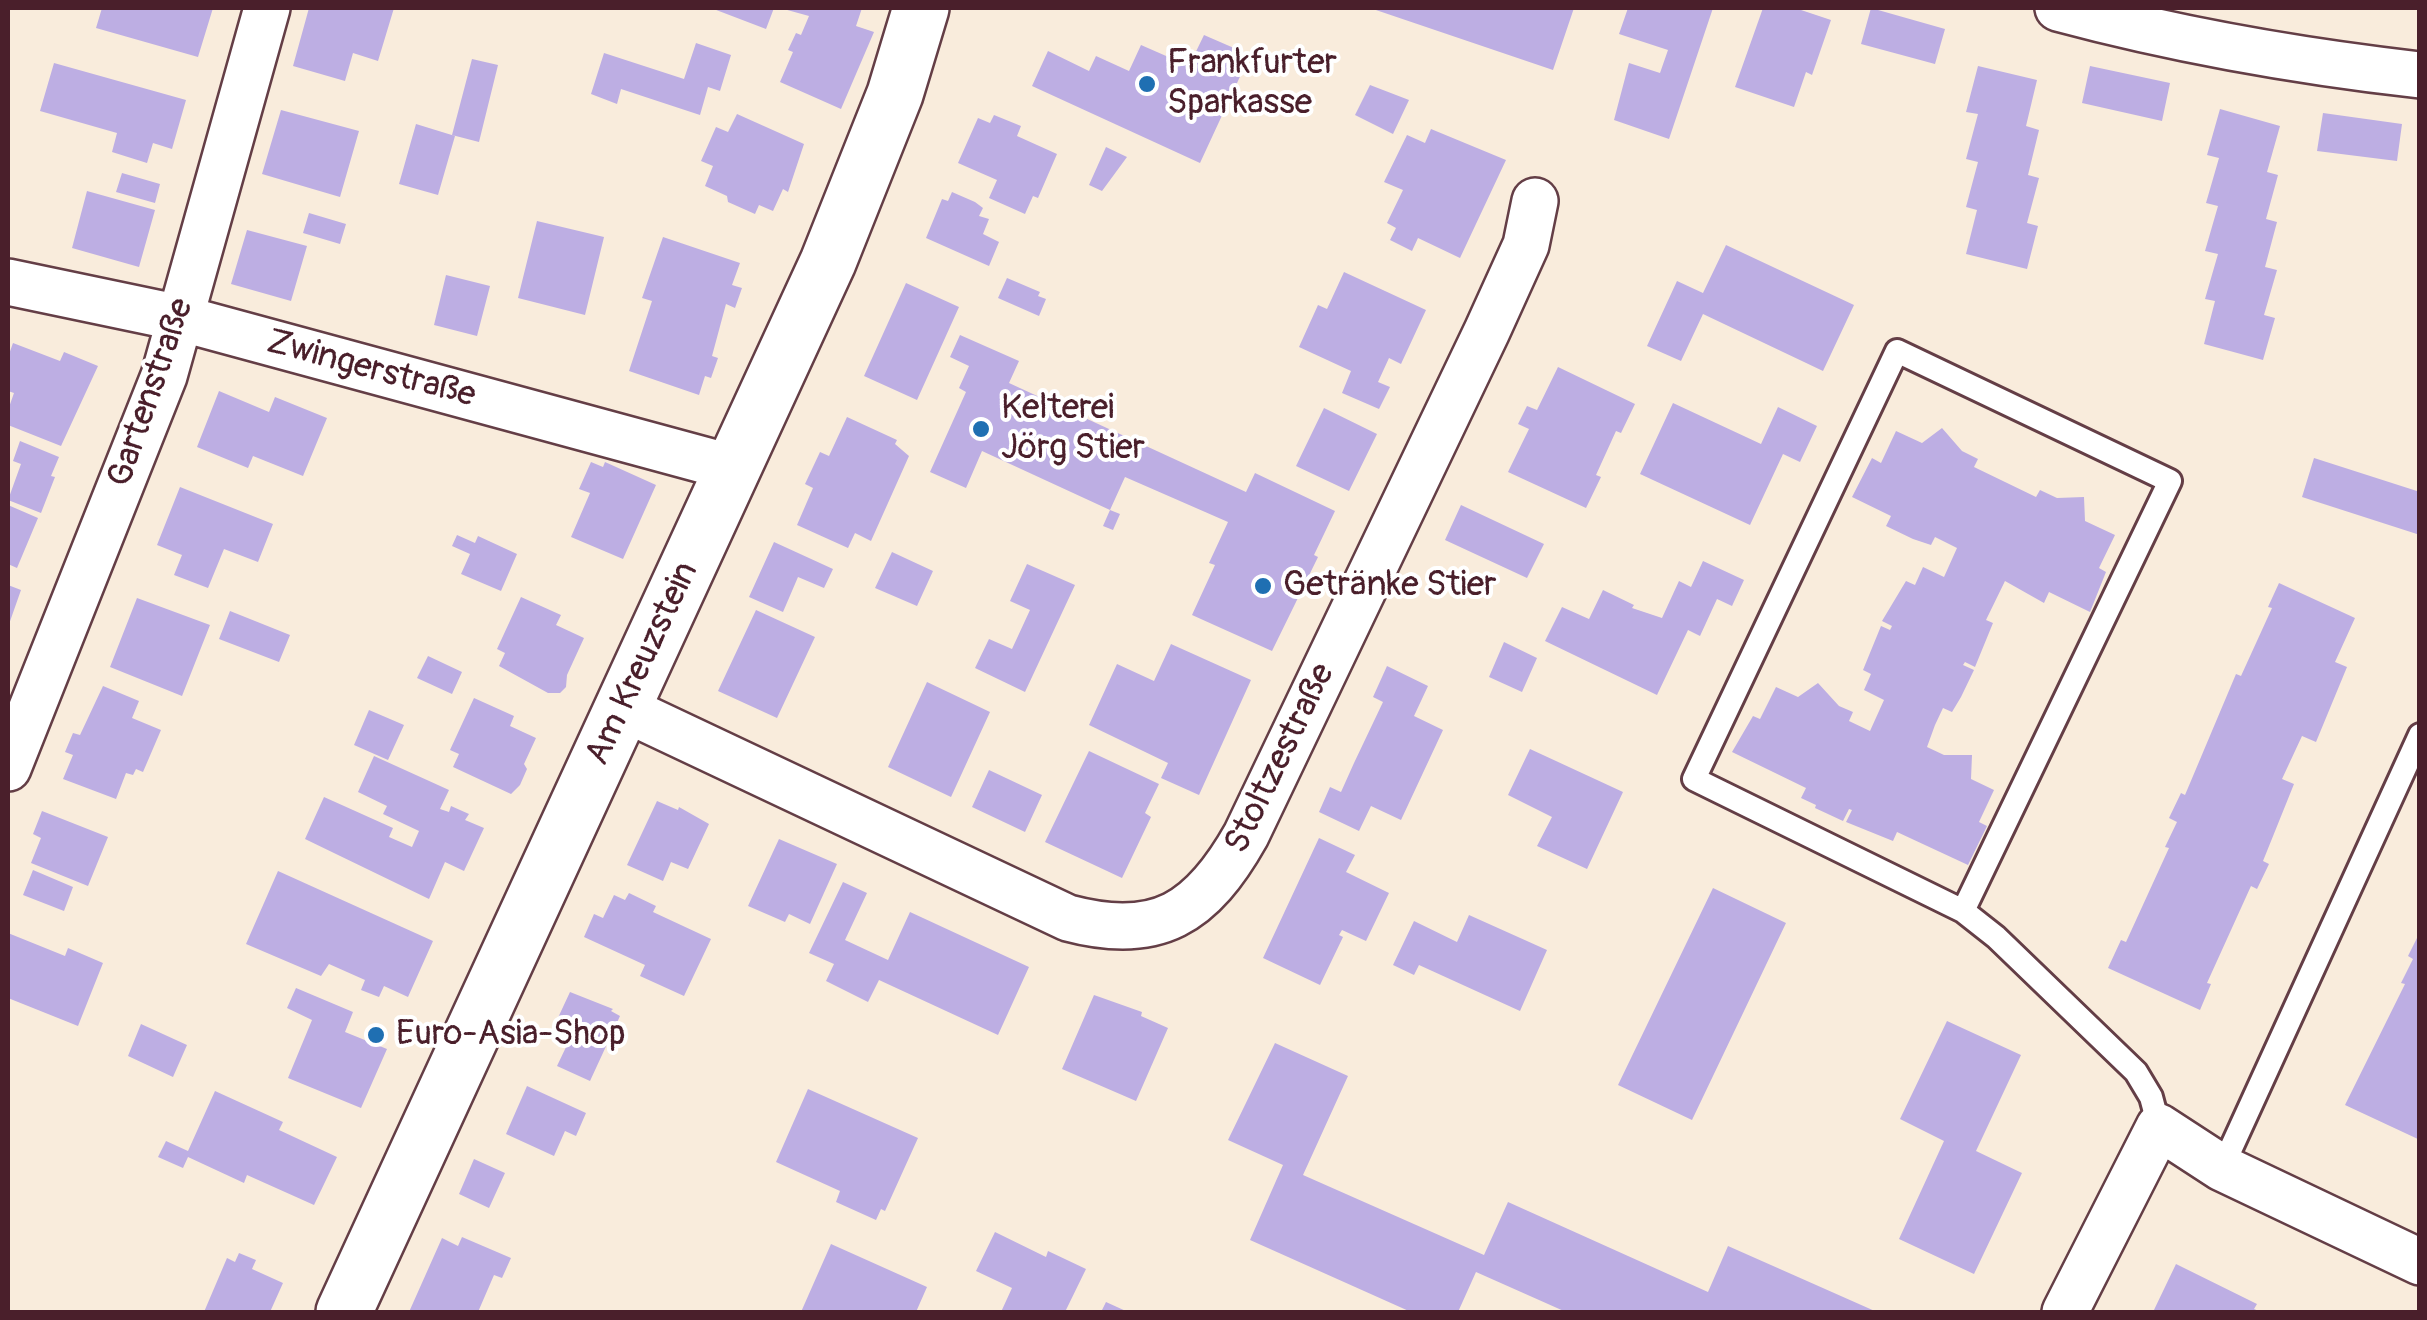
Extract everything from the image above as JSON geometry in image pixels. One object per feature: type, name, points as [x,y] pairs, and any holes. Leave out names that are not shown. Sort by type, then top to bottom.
[{"type":"street","name":"Gartenstraße","points":[[8,768],[164,376],[267,8]]},
{"type":"street","name":"Am Kreuzstein","points":[[344,1312],[828,262],[895,94],[920,8]]},
{"type":"street","points":[[2058,8],[2209,45],[2420,75]]},
{"type":"street","name":"Stoltzestraße","points":[[623,708],[1068,918],[1130,928],[1149,926],[1184,911],[1228,866],[1246,836],[1487,331],[1526,244],[1536,202]]},
{"type":"street","name":"Zwingerstraße","points":[[8,282],[180,318],[733,468]]},
{"type":"street","points":[[2065,1312],[2159,1127],[2222,1168],[2420,1262]]},
{"type":"lane","points":[[1962,910],[2170,481],[1898,351],[1694,779],[1962,910],[1996,937],[2136,1072],[2151,1097],[2159,1127]]},
{"type":"lane","points":[[2222,1168],[2420,735]]},
{"type":"building","points":[[102,8],[213,8],[198,57],[96,28]]},
{"type":"building","points":[[309,8],[394,8],[378,61],[353,53],[345,81],[293,66]]},
{"type":"building","points":[[711,8],[774,8],[766,29]]},
{"type":"building","points":[[780,8],[862,8],[856,26],[874,32],[841,109],[780,82],[793,52],[788,50],[796,33],[801,35],[809,16]]},
{"type":"building","points":[[1370,8],[1574,8],[1553,70]]},
{"type":"building","points":[[1628,8],[1713,8],[1669,139],[1614,120],[1629,63],[1660,73],[1668,50],[1619,34]]},
{"type":"building","points":[[1763,8],[1795,8],[1831,20],[1812,75],[1806,72],[1794,107],[1735,87]]},
{"type":"building","points":[[1871,8],[1945,29],[1935,64],[1861,44]]},
{"type":"building","points":[[1204,35],[1250,55],[1200,163],[1032,86],[1048,51],[1089,71],[1096,56],[1129,71],[1141,45],[1189,66]]},
{"type":"building","points":[[696,43],[731,55],[720,91],[708,87],[700,115],[621,89],[617,104],[591,94],[604,53],[684,79]]},
{"type":"building","points":[[472,59],[498,65],[479,142],[452,135]]},
{"type":"building","points":[[54,63],[186,100],[172,149],[153,143],[147,163],[112,152],[117,133],[40,111]]},
{"type":"building","points":[[1978,66],[2037,80],[2026,126],[2039,130],[2028,175],[2039,178],[2027,223],[2038,226],[2027,269],[1966,254],[1977,210],[1966,207],[1978,162],[1966,159],[1978,114],[1966,112]]},
{"type":"building","points":[[2090,66],[2170,83],[2162,121],[2082,103]]},
{"type":"building","points":[[1370,85],[1409,100],[1393,134],[1355,115]]},
{"type":"building","points":[[2220,109],[2280,126],[2267,172],[2278,175],[2266,219],[2277,222],[2265,267],[2277,270],[2264,315],[2275,318],[2263,360],[2204,344],[2215,301],[2205,299],[2218,254],[2205,251],[2218,206],[2206,203],[2219,158],[2207,155]]},
{"type":"building","points":[[281,110],[359,131],[340,197],[262,174]]},
{"type":"building","points":[[2323,113],[2402,124],[2397,161],[2317,151]]},
{"type":"building","points":[[737,114],[804,144],[788,192],[783,189],[773,211],[759,205],[755,214],[705,186],[713,166],[701,161],[716,127],[728,132]]},
{"type":"building","points":[[994,115],[1021,126],[1017,136],[1057,154],[1038,198],[1033,196],[1025,214],[989,198],[997,180],[958,163],[978,118],[990,123]]},
{"type":"building","points":[[416,124],[455,136],[438,195],[399,184]]},
{"type":"building","points":[[1431,129],[1506,160],[1460,258],[1418,238],[1412,251],[1390,240],[1396,228],[1387,223],[1403,190],[1384,182],[1407,135],[1425,143]]},
{"type":"building","points":[[1106,147],[1127,157],[1102,191],[1089,185]]},
{"type":"building","points":[[122,173],[160,184],[155,203],[116,192]]},
{"type":"building","points":[[87,191],[155,210],[139,267],[72,248]]},
{"type":"building","points":[[952,192],[975,202],[983,208],[979,216],[989,219],[983,234],[999,242],[989,266],[926,238],[942,199],[948,201]]},
{"type":"building","points":[[309,213],[346,224],[340,244],[303,233]]},
{"type":"building","points":[[537,221],[604,237],[585,315],[518,298]]},
{"type":"building","points":[[247,230],[307,246],[291,301],[231,284]]},
{"type":"building","points":[[663,237],[740,263],[732,285],[742,288],[735,308],[726,304],[712,356],[718,358],[711,378],[705,376],[699,395],[629,371],[652,301],[642,298]]},
{"type":"building","points":[[1726,245],[1854,305],[1823,371],[1703,314],[1681,361],[1647,346],[1677,281],[1703,293]]},
{"type":"building","points":[[1344,272],[1426,310],[1401,364],[1389,358],[1378,382],[1390,387],[1379,409],[1342,393],[1351,371],[1299,347],[1318,305],[1327,309]]},
{"type":"building","points":[[446,275],[490,286],[477,336],[434,325]]},
{"type":"building","points":[[1007,278],[1040,292],[1038,296],[1046,299],[1039,316],[998,298]]},
{"type":"building","points":[[906,283],[959,307],[917,400],[864,376]]},
{"type":"building","points":[[960,335],[1019,361],[1009,383],[1246,492],[1255,473],[1335,511],[1314,555],[1318,557],[1272,651],[1192,615],[1215,565],[1209,563],[1228,522],[1125,477],[1110,510],[982,451],[966,488],[930,472],[966,392],[959,388],[969,366],[950,357]]},
{"type":"building","points":[[13,343],[60,361],[64,352],[98,366],[61,446],[8,425],[14,393],[8,391],[8,357]]},
{"type":"building","points":[[1558,367],[1635,404],[1621,433],[1616,431],[1586,508],[1508,472],[1529,429],[1518,424],[1527,406],[1537,410]]},
{"type":"building","points":[[219,391],[269,412],[275,397],[327,418],[303,476],[253,456],[248,468],[197,447]]},
{"type":"building","points":[[1673,403],[1761,444],[1778,407],[1817,426],[1800,462],[1783,454],[1750,525],[1640,474]]},
{"type":"building","points":[[1324,408],[1377,434],[1349,491],[1296,466]]},
{"type":"building","points":[[847,417],[897,440],[895,444],[909,456],[871,541],[855,533],[848,548],[797,525],[813,488],[805,484],[820,452],[829,456]]},
{"type":"building","points":[[1942,428],[1962,451],[1978,459],[1974,467],[2036,497],[2040,490],[2057,498],[2084,497],[2085,521],[2115,535],[2099,568],[2106,572],[2090,612],[2049,592],[2044,603],[2005,581],[1986,620],[1993,623],[1975,667],[1965,662],[1963,665],[1974,670],[1961,697],[1952,712],[1943,708],[1935,725],[1927,747],[1944,755],[1972,755],[1971,779],[1994,790],[1979,822],[1987,826],[1968,865],[1897,832],[1893,841],[1846,822],[1852,810],[1843,821],[1815,808],[1816,805],[1801,798],[1806,788],[1732,752],[1753,716],[1760,719],[1776,687],[1798,697],[1818,683],[1839,706],[1853,712],[1849,721],[1870,731],[1884,700],[1864,690],[1871,674],[1863,670],[1881,626],[1890,630],[1892,626],[1882,621],[1906,581],[1915,585],[1923,567],[1944,577],[1957,548],[1935,537],[1931,545],[1886,526],[1891,516],[1852,497],[1872,458],[1881,463],[1896,431],[1922,443]]},
{"type":"building","points":[[20,441],[59,457],[41,513],[8,500],[21,464],[13,461]]},
{"type":"building","points":[[2314,458],[2420,492],[2420,535],[2302,497]]},
{"type":"building","points":[[591,462],[603,467],[605,462],[656,485],[623,559],[571,537],[590,493],[579,489]]},
{"type":"building","points":[[180,487],[273,524],[258,562],[224,549],[208,588],[174,575],[182,555],[157,545]]},
{"type":"building","points":[[8,505],[38,518],[17,568],[8,564]]},
{"type":"building","points":[[1461,505],[1544,544],[1527,578],[1445,540]]},
{"type":"building","points":[[1110,510],[1120,514],[1113,530],[1103,526]]},
{"type":"building","points":[[457,535],[475,543],[478,536],[517,554],[501,591],[461,574],[470,554],[452,546]]},
{"type":"building","points":[[774,542],[833,569],[824,588],[798,577],[783,612],[749,597]]},
{"type":"building","points":[[892,552],[933,571],[917,606],[875,588]]},
{"type":"building","points":[[1703,561],[1744,580],[1732,606],[1717,599],[1700,636],[1688,630],[1657,695],[1545,641],[1562,607],[1589,619],[1603,590],[1634,605],[1632,608],[1662,618],[1679,581],[1691,587]]},
{"type":"building","points":[[1027,564],[1075,585],[1025,692],[975,668],[989,639],[1012,649],[1030,610],[1010,601]]},
{"type":"building","points":[[2279,583],[2355,618],[2335,662],[2347,667],[2316,742],[2302,736],[2282,779],[2294,784],[2263,861],[2269,864],[2257,889],[2251,886],[2207,983],[2211,984],[2200,1010],[2108,968],[2121,940],[2126,942],[2169,848],[2165,847],[2177,822],[2169,818],[2181,793],[2185,795],[2236,674],[2241,676]]},
{"type":"building","points":[[8,585],[21,590],[8,627]]},
{"type":"building","points":[[521,597],[561,615],[556,625],[584,638],[567,675],[566,687],[560,693],[548,693],[499,666],[505,653],[497,649]]},
{"type":"building","points":[[137,598],[210,625],[182,696],[110,667]]},
{"type":"building","points":[[756,610],[815,637],[777,718],[718,691]]},
{"type":"building","points":[[230,611],[290,635],[279,662],[219,639]]},
{"type":"building","points":[[1504,642],[1537,658],[1522,692],[1489,677]]},
{"type":"building","points":[[1171,644],[1251,680],[1199,795],[1161,778],[1168,763],[1089,725],[1117,664],[1154,681]]},
{"type":"building","points":[[428,656],[462,672],[452,694],[417,678]]},
{"type":"building","points":[[1387,666],[1428,686],[1414,716],[1443,730],[1401,820],[1371,806],[1359,831],[1319,812],[1330,787],[1341,792],[1383,702],[1373,697]]},
{"type":"building","points":[[927,682],[990,712],[951,797],[888,767]]},
{"type":"building","points":[[103,686],[139,701],[132,718],[161,730],[143,772],[136,769],[133,775],[126,773],[116,799],[63,779],[73,755],[65,752],[73,733],[80,735]]},
{"type":"building","points":[[474,698],[514,716],[510,726],[536,738],[520,785],[511,794],[453,767],[459,754],[450,750]]},
{"type":"building","points":[[369,710],[404,725],[388,760],[354,745]]},
{"type":"building","points":[[1530,749],[1623,792],[1587,869],[1537,846],[1552,817],[1508,795]]},
{"type":"building","points":[[1089,751],[1159,784],[1145,813],[1151,817],[1122,878],[1045,842]]},
{"type":"building","points":[[374,756],[449,790],[440,809],[449,812],[451,806],[469,814],[465,820],[484,828],[464,871],[445,862],[429,899],[305,839],[324,797],[393,828],[389,837],[412,847],[419,831],[383,814],[387,806],[358,792]]},
{"type":"building","points":[[989,770],[1042,795],[1025,832],[972,807]]},
{"type":"building","points":[[657,801],[678,810],[679,807],[709,824],[688,869],[671,862],[663,881],[627,865]]},
{"type":"building","points":[[42,811],[108,837],[88,886],[31,863],[41,838],[33,834]]},
{"type":"building","points":[[1319,838],[1355,855],[1346,872],[1389,893],[1366,941],[1342,930],[1339,935],[1343,937],[1320,985],[1263,958]]},
{"type":"building","points":[[779,839],[837,864],[810,924],[789,914],[785,922],[748,906]]},
{"type":"building","points":[[33,870],[73,887],[64,911],[23,895]]},
{"type":"building","points":[[278,871],[433,941],[408,997],[384,986],[379,997],[361,990],[365,980],[329,964],[321,976],[246,944]]},
{"type":"building","points":[[843,882],[867,893],[845,940],[888,960],[910,912],[1029,967],[998,1035],[879,980],[868,1002],[826,981],[834,964],[809,953]]},
{"type":"building","points":[[1713,888],[1786,923],[1692,1120],[1618,1085]]},
{"type":"building","points":[[629,893],[656,906],[653,912],[711,939],[684,996],[640,976],[645,965],[584,937],[594,914],[603,918],[614,895],[625,900]]},
{"type":"building","points":[[1469,915],[1547,950],[1520,1011],[1419,965],[1414,975],[1393,965],[1414,921],[1457,942]]},
{"type":"building","points":[[2420,932],[2420,1140],[2345,1105],[2405,984],[2401,983],[2413,959],[2408,956]]},
{"type":"building","points":[[8,933],[65,956],[68,948],[103,963],[78,1026],[8,998]]},
{"type":"building","points":[[296,988],[353,1012],[345,1032],[387,1049],[361,1108],[288,1078],[312,1020],[287,1008]]},
{"type":"building","points":[[570,992],[613,1009],[620,1016],[590,1081],[557,1066],[567,1045],[549,1037]]},
{"type":"building","points":[[1094,995],[1142,1012],[1141,1016],[1168,1028],[1136,1101],[1062,1069]]},
{"type":"building","points":[[1947,1021],[2021,1055],[1976,1151],[2022,1173],[1974,1274],[1899,1239],[1944,1141],[1900,1119]]},
{"type":"building","points":[[141,1024],[187,1045],[173,1077],[128,1056]]},
{"type":"building","points":[[1275,1043],[1348,1076],[1303,1175],[1484,1255],[1508,1202],[1708,1292],[1728,1246],[1877,1312],[1566,1312],[1476,1272],[1458,1312],[1411,1312],[1250,1240],[1283,1165],[1228,1140]]},
{"type":"building","points":[[527,1086],[586,1113],[576,1136],[565,1131],[554,1156],[506,1134]]},
{"type":"building","points":[[808,1089],[918,1138],[885,1211],[881,1209],[876,1220],[836,1202],[840,1191],[776,1162]]},
{"type":"building","points":[[215,1091],[283,1122],[279,1130],[337,1157],[314,1205],[247,1175],[244,1183],[188,1157],[183,1168],[158,1157],[166,1141],[188,1151]]},
{"type":"building","points":[[474,1159],[505,1173],[489,1208],[459,1194]]},
{"type":"building","points":[[995,1232],[1046,1257],[1048,1251],[1086,1269],[1065,1312],[1001,1312],[1012,1288],[976,1271]]},
{"type":"building","points":[[462,1237],[511,1258],[502,1278],[494,1275],[478,1312],[409,1312],[442,1238],[458,1246]]},
{"type":"building","points":[[831,1244],[927,1287],[916,1312],[801,1312]]},
{"type":"building","points":[[239,1253],[256,1260],[252,1269],[283,1283],[270,1312],[204,1312],[227,1258],[235,1262]]},
{"type":"building","points":[[2176,1264],[2257,1304],[2254,1309],[2261,1312],[2153,1312]]},
{"type":"building","points":[[1106,1302],[1128,1312],[1101,1312]]},
{"type":"place","name":"Frankfurter Sparkasse","points":[[1147,84]]},
{"type":"place","name":"Kelterei Jörg Stier","points":[[981,429]]},
{"type":"place","name":"Getränke Stier","points":[[1263,586]]},
{"type":"place","name":"Euro-Asia-Shop","points":[[376,1035]]}]
